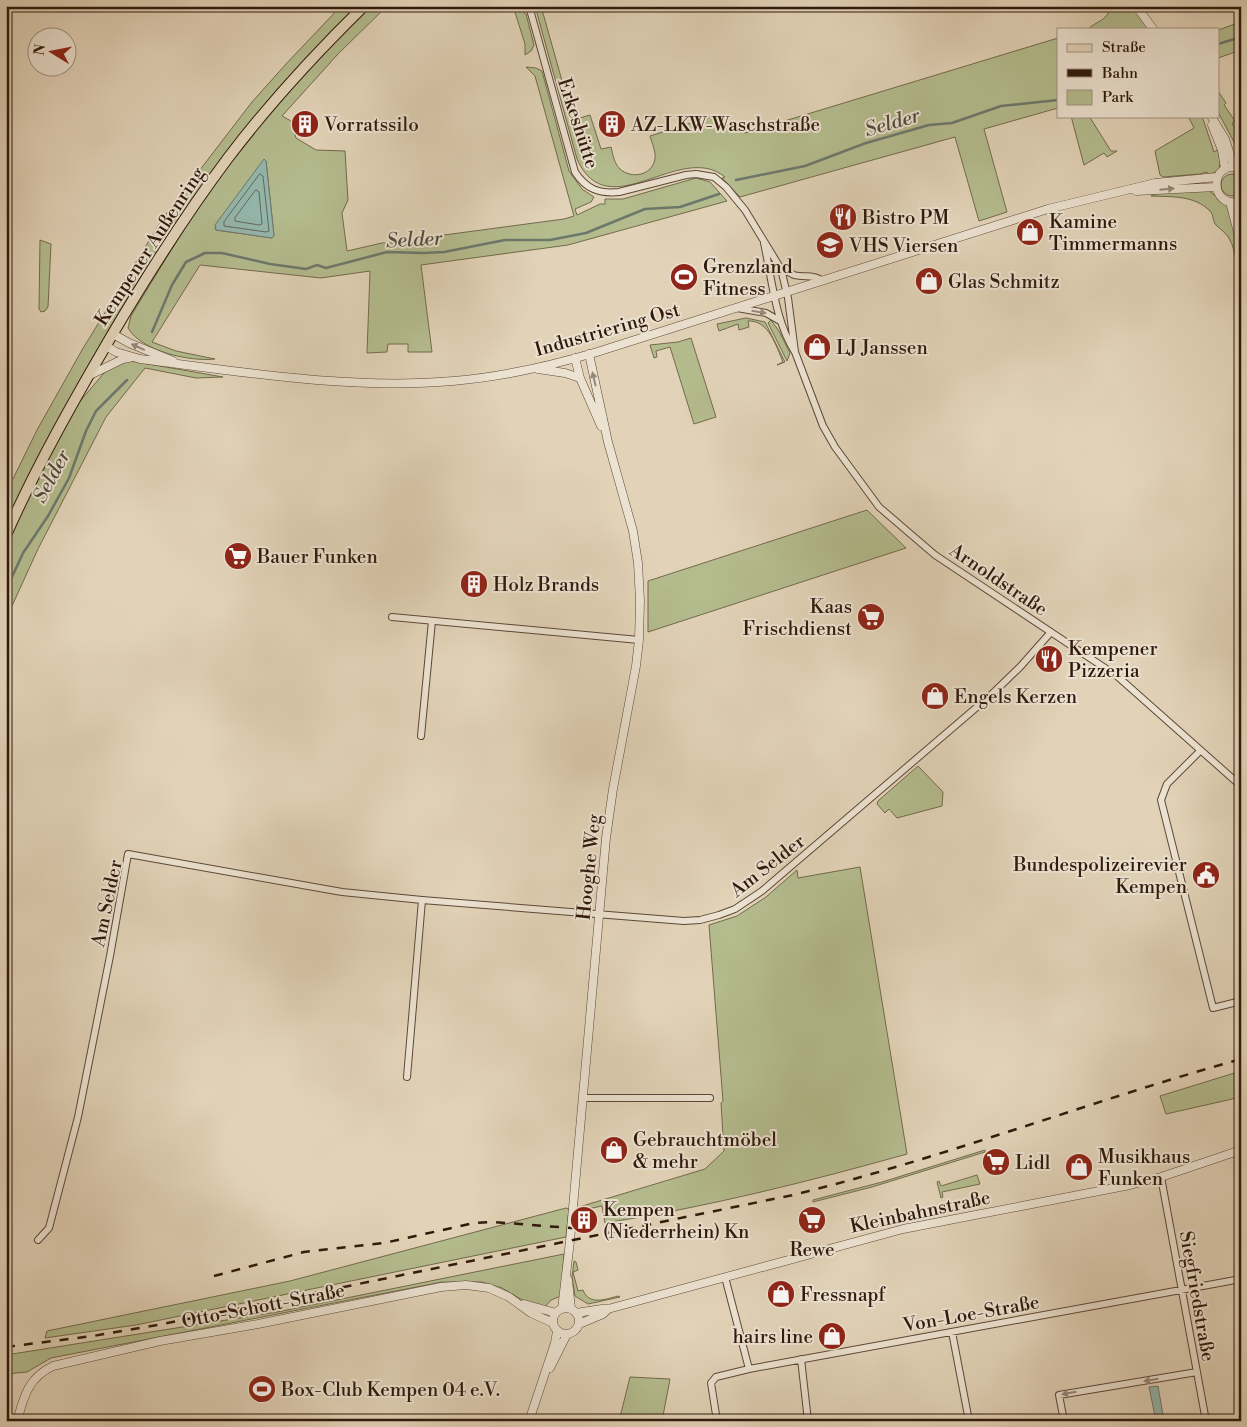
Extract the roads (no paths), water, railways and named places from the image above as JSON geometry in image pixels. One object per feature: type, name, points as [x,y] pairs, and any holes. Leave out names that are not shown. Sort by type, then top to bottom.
[{"type":"main road","name":"Kempener Außenring","points":[[6,534],[53,438],[172,237],[228,158],[269,107],[309,61],[364,6]]},
{"type":"street","name":"Erkeshütte","points":[[529,6],[575,172],[584,184],[591,189],[608,194],[686,175],[714,177],[726,187],[742,206],[780,267],[787,291]]},
{"type":"street","points":[[1136,6],[1152,28]]},
{"type":"street","points":[[1211,118],[1225,139],[1238,167],[1225,169],[1217,177],[1216,187],[1222,198],[1230,202],[1240,201],[1241,211]]},
{"type":"street","points":[[1211,118],[1222,150],[1225,169]]},
{"type":"street","name":"Industriering Ost","points":[[106,346],[131,357],[323,380],[404,383],[484,378],[589,354],[1048,208],[1155,182],[1217,177]]},
{"type":"street","name":"Industriering Ost","points":[[1119,191],[1216,187]]},
{"type":"street","points":[[1230,202],[1241,244]]},
{"type":"street","name":"Erkeshütte","points":[[763,241],[775,295]]},
{"type":"street","points":[[780,267],[792,274],[816,276],[822,280]]},
{"type":"street","name":"Arnoldstraße","points":[[787,291],[795,352]]},
{"type":"street","name":"Arnoldstraße","points":[[775,295],[780,320],[795,352],[823,426],[852,472],[879,507],[934,555],[1118,676],[1241,786]]},
{"type":"street","points":[[737,308],[766,313],[780,320]]},
{"type":"street","name":"Industriering Ost","points":[[113,334],[129,343],[177,363]]},
{"type":"street","name":"Hooghe Weg","points":[[559,1311],[567,1261],[598,914],[609,816],[639,640],[640,584],[633,530],[608,442],[589,354]]},
{"type":"street","points":[[88,376],[131,357]]},
{"type":"street","name":"Hooghe Weg","points":[[575,358],[580,378],[608,442]]},
{"type":"street","points":[[532,368],[565,373],[580,378]]},
{"type":"street","points":[[392,616],[639,640]]},
{"type":"street","points":[[421,736],[432,621]]},
{"type":"street","name":"Am Selder","points":[[38,1240],[49,1228],[78,1117],[128,854],[306,886],[422,900],[684,921],[700,920],[734,909],[749,901],[799,861],[991,695],[1028,659],[1051,632]]},
{"type":"street","points":[[1200,751],[1167,784],[1161,800],[1213,1008],[1241,1001]]},
{"type":"street","points":[[407,1077],[422,900]]},
{"type":"street","points":[[583,1098],[710,1098]]},
{"type":"street","name":"Kleinbahnstraße","points":[[574,1311],[608,1309],[903,1229],[1107,1190],[1161,1177],[1241,1150]]},
{"type":"street","name":"Siegfriedstraße","points":[[1161,1177],[1206,1421]]},
{"type":"street","name":"Hooghe Weg","points":[[567,1261],[574,1311]]},
{"type":"street","points":[[725,1277],[749,1369]]},
{"type":"street","name":"Von-Loe-Straße","points":[[717,1421],[711,1383],[716,1377],[801,1359],[1241,1279]]},
{"type":"street","name":"Otto-Schott-Straße","points":[[17,1421],[21,1405],[30,1384],[43,1371],[70,1361],[160,1341],[258,1324],[441,1287],[466,1284],[495,1290],[532,1308],[559,1311]]},
{"type":"street","name":"Otto-Schott-Straße","points":[[509,1297],[531,1313],[554,1323]]},
{"type":"street","name":"Kleinbahnstraße","points":[[579,1324],[603,1314],[608,1309]]},
{"type":"street","points":[[529,1421],[557,1331],[554,1323],[559,1311],[574,1311],[578,1316],[579,1324],[575,1331],[567,1334],[557,1331]]},
{"type":"street","points":[[952,1332],[969,1421]]},
{"type":"street","points":[[541,1382],[567,1334]]},
{"type":"street","points":[[801,1359],[808,1421]]},
{"type":"street","points":[[1064,1421],[1059,1395],[1197,1372]]},
{"type":"water","points":[[264,159],[266,161],[274,236],[272,238],[216,230],[215,225]]},
{"type":"water","points":[[1158,1386],[1164,1421],[1156,1421],[1149,1387]]},
{"type":"waterway","name":"Selder","points":[[1220,43],[1241,37]]},
{"type":"waterway","name":"Selder","points":[[736,180],[805,166],[866,143],[929,125],[952,123],[1001,106],[1057,100]]},
{"type":"waterway","name":"Selder","points":[[152,332],[172,285],[186,262],[205,253],[222,253],[270,264],[306,269],[317,265],[326,268],[387,252],[444,252],[505,240],[550,240],[586,233],[645,209],[680,207],[719,194]]},
{"type":"waterway","name":"Selder","points":[[6,590],[23,553],[48,516],[69,478],[86,431],[96,411],[127,380]]},
{"type":"railway","points":[[6,1347],[93,1336],[163,1324],[793,1195],[905,1164],[1241,1059]]},
{"type":"railway","points":[[214,1276],[304,1252],[384,1243],[474,1223],[493,1222],[571,1228],[611,1226]]},
{"type":"place","name":"Vorratssilo","points":[[305,124]]},
{"type":"place","name":"AZ-LKW-Waschstraße","points":[[612,124]]},
{"type":"place","name":"Bistro PM","points":[[843,217]]},
{"type":"place","name":"Kamine Timmermanns","points":[[1030,232]]},
{"type":"place","name":"VHS Viersen","points":[[830,245]]},
{"type":"place","name":"Grenzland Fitness","points":[[684,277]]},
{"type":"place","name":"Glas Schmitz","points":[[929,281]]},
{"type":"place","name":"LJ Janssen","points":[[817,347]]},
{"type":"place","name":"Bauer Funken","points":[[238,556]]},
{"type":"place","name":"Holz Brands","points":[[474,584]]},
{"type":"place","name":"Kaas Frischdienst","points":[[871,617]]},
{"type":"place","name":"Kempener Pizzeria","points":[[1049,659]]},
{"type":"place","name":"Engels Kerzen","points":[[935,696]]},
{"type":"place","name":"Bundespolizeirevier Kempen","points":[[1206,875]]},
{"type":"place","name":"Gebrauchtmöbel & mehr","points":[[614,1150]]},
{"type":"place","name":"Lidl","points":[[996,1162]]},
{"type":"place","name":"Musikhaus Funken","points":[[1079,1167]]},
{"type":"place","name":"Kempen (Niederrhein) Kn","points":[[584,1220]]},
{"type":"place","name":"Rewe","points":[[812,1220]]},
{"type":"place","name":"Fressnapf","points":[[781,1294]]},
{"type":"place","name":"hairs line","points":[[832,1336]]},
{"type":"place","name":"Box-Club Kempen 04 e.V.","points":[[262,1389]]}]
